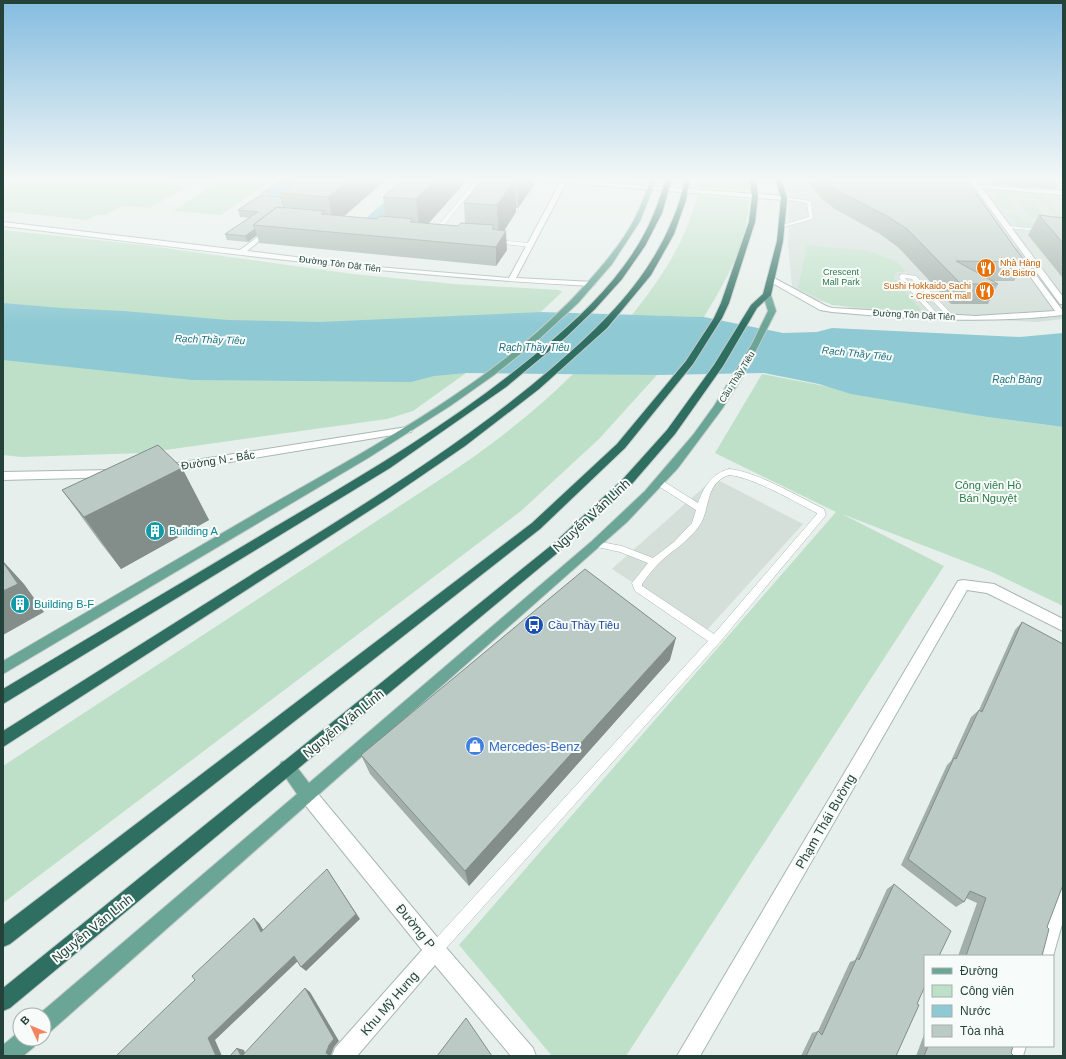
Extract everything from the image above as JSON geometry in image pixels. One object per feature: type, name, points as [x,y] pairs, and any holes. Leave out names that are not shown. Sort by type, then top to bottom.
[{"type":"highway","points":[[3,697],[368,478],[460,415],[529,363],[581,318],[625,270],[651,227]]},
{"type":"highway","points":[[3,740],[395,489],[492,423],[525,397],[586,344],[633,293],[665,246],[674,227]]},
{"type":"highway","points":[[3,937],[536,526],[602,465],[644,420],[698,350],[712,328],[725,304],[750,227]]},
{"type":"highway","points":[[767,295],[778,252],[781,227]]},
{"type":"highway","name":"Cầu Thầy Tiêu","points":[[671,432],[718,366],[754,308],[767,295]]},
{"type":"highway","name":"Nguyễn Văn Linh","points":[[3,1001],[579,528],[627,482],[671,432]]},
{"type":"main road","points":[[3,668],[407,430],[440,408],[490,373],[527,343],[590,285],[614,257],[633,227]]},
{"type":"main road","name":"Cầu Thầy Tiêu","points":[[694,440],[744,369],[772,311],[767,295]]},
{"type":"main road","name":"Nguyễn Văn Linh","points":[[52,1017],[596,544],[660,483],[694,440]]},
{"type":"main road","points":[[287,768],[308,795]]},
{"type":"main road","points":[[7,1056],[17,1047]]},
{"type":"street","name":"Đường Tôn Dật Tiên","points":[[32,227],[378,269],[590,285]]},
{"type":"street","points":[[242,252],[273,227]]},
{"type":"street","points":[[511,280],[540,227]]},
{"type":"street","points":[[998,227],[1062,313]]},
{"type":"street","points":[[1009,229],[1063,302]]},
{"type":"street","name":"Đường Tôn Dật Tiên","points":[[771,280],[823,308],[832,310],[938,318],[1024,317],[1062,313]]},
{"type":"street","name":"Đường N - Bắc","points":[[151,471],[407,430]]},
{"type":"street","points":[[3,476],[125,473]]},
{"type":"street","name":"Phạm Thái Bường","points":[[688,1056],[963,585],[990,588],[1063,625]]},
{"type":"street","name":"Đường P","points":[[308,795],[435,950],[525,1056]]},
{"type":"street","points":[[1043,955],[1063,890]]},
{"type":"street","name":"Khu Mỹ Hưng","points":[[343,1056],[435,950]]},
{"type":"lane","points":[[432,236],[439,227]]},
{"type":"lane","points":[[1009,229],[1063,232]]},
{"type":"lane","points":[[1009,229],[1063,236]]},
{"type":"lane","points":[[425,236],[438,237]]},
{"type":"lane","points":[[490,242],[530,246]]},
{"type":"lane","points":[[938,318],[902,278],[902,276],[914,278],[952,318]]},
{"type":"lane","points":[[435,950],[715,640],[822,515],[821,511],[737,472],[730,471],[716,478],[709,486],[696,524],[677,544],[654,562],[637,583],[638,588],[715,640]]},
{"type":"lane","points":[[660,483],[701,509]]},
{"type":"lane","points":[[596,544],[622,549],[654,562]]},
{"type":"shaded area","points":[[788,227],[1063,227],[1063,319],[1037,322],[879,314],[793,295],[788,245]]},
{"type":"shaded area","points":[[714,478],[803,524],[706,631],[612,569]]},
{"type":"green space","points":[[687,227],[745,227],[740,247],[728,275],[704,317],[632,315],[663,272]]},
{"type":"green space","points":[[1033,227],[1063,227],[1063,230]]},
{"type":"green space","points":[[3,230],[143,245],[353,274],[455,284],[559,290],[562,292],[529,323],[363,326],[3,315]]},
{"type":"green space","name":"Crescent Mall Park","points":[[807,245],[862,250],[896,261],[906,272],[897,272],[893,277],[921,310],[916,312],[832,305],[798,288]]},
{"type":"green space","points":[[3,345],[466,373],[413,411],[387,419],[144,453],[21,457],[3,455]]},
{"type":"green space","points":[[574,373],[657,375],[599,439],[521,511],[3,903],[3,766],[456,469],[517,424]]},
{"type":"green space","name":"Công viên Hồ Bán Nguyệt","points":[[762,374],[987,417],[1063,427],[1063,606],[992,572],[842,514],[944,566],[626,1056],[552,1056],[459,945],[836,512],[715,453]]},
{"type":"water","name":"Rạch Bàng","points":[[3,303],[228,320],[319,322],[541,312],[704,317],[783,333],[817,332],[832,328],[1020,337],[1063,333],[1063,427],[987,417],[851,394],[819,384],[764,373],[657,375],[466,373],[434,376],[411,382],[192,380],[3,360]]},
{"type":"building","points":[[235,227],[254,227],[255,229],[245,236],[225,234]]},
{"type":"building","points":[[280,227],[493,227],[492,229],[506,231],[496,247]]},
{"type":"building","points":[[905,227],[1000,227],[1025,262],[956,261],[998,284],[961,284]]},
{"type":"building","points":[[1050,227],[1063,227],[1063,243]]},
{"type":"building","points":[[158,445],[182,468],[84,517],[62,490]]},
{"type":"building","points":[[3,562],[18,584],[3,591]]},
{"type":"building","points":[[585,569],[676,638],[465,871],[361,755]]},
{"type":"building","points":[[1022,622],[1063,644],[1063,885],[1047,927],[1049,929],[1042,955],[966,955],[986,898],[970,891],[964,902],[908,859],[954,758],[956,759],[979,710],[982,712]]},
{"type":"building","points":[[327,869],[356,914],[301,967],[294,956],[208,1038],[216,1056],[116,1056],[195,980],[192,976],[254,918],[261,932]]},
{"type":"building","points":[[894,884],[951,931],[939,955],[924,955],[924,988],[917,1004],[919,1005],[896,1056],[806,1056],[818,1031],[822,1035],[857,958],[859,960]]},
{"type":"building","points":[[305,988],[334,1039],[329,1045],[326,1053],[329,1055],[242,1056]]},
{"type":"building","points":[[466,1018],[492,1056],[437,1056]]},
{"type":"building","points":[[928,1047],[1013,1047],[1011,1053],[1013,1056],[924,1056]]},
{"type":"building","points":[[237,1048],[241,1056],[230,1056]]},
{"type":"place","name":"Nhà Hàng 48 Bistro","points":[[986,268]]},
{"type":"place","name":"Sushi Hokkaido Sachi - Crescent mall","points":[[985,291]]},
{"type":"place","name":"Building A","points":[[155,531]]},
{"type":"place","name":"Building B-F","points":[[20,604]]},
{"type":"place","name":"Cầu Thầy Tiêu","points":[[534,625]]},
{"type":"place","name":"Mercedes-Benz","points":[[475,746]]},
{"type":"water label","name":"Rạch Thầy Tiêu","points":[[210,339]]},
{"type":"water label","name":"Rạch Thầy Tiêu","points":[[534,347]]},
{"type":"water label","name":"Rạch Thầy Tiêu","points":[[857,353]]}]
